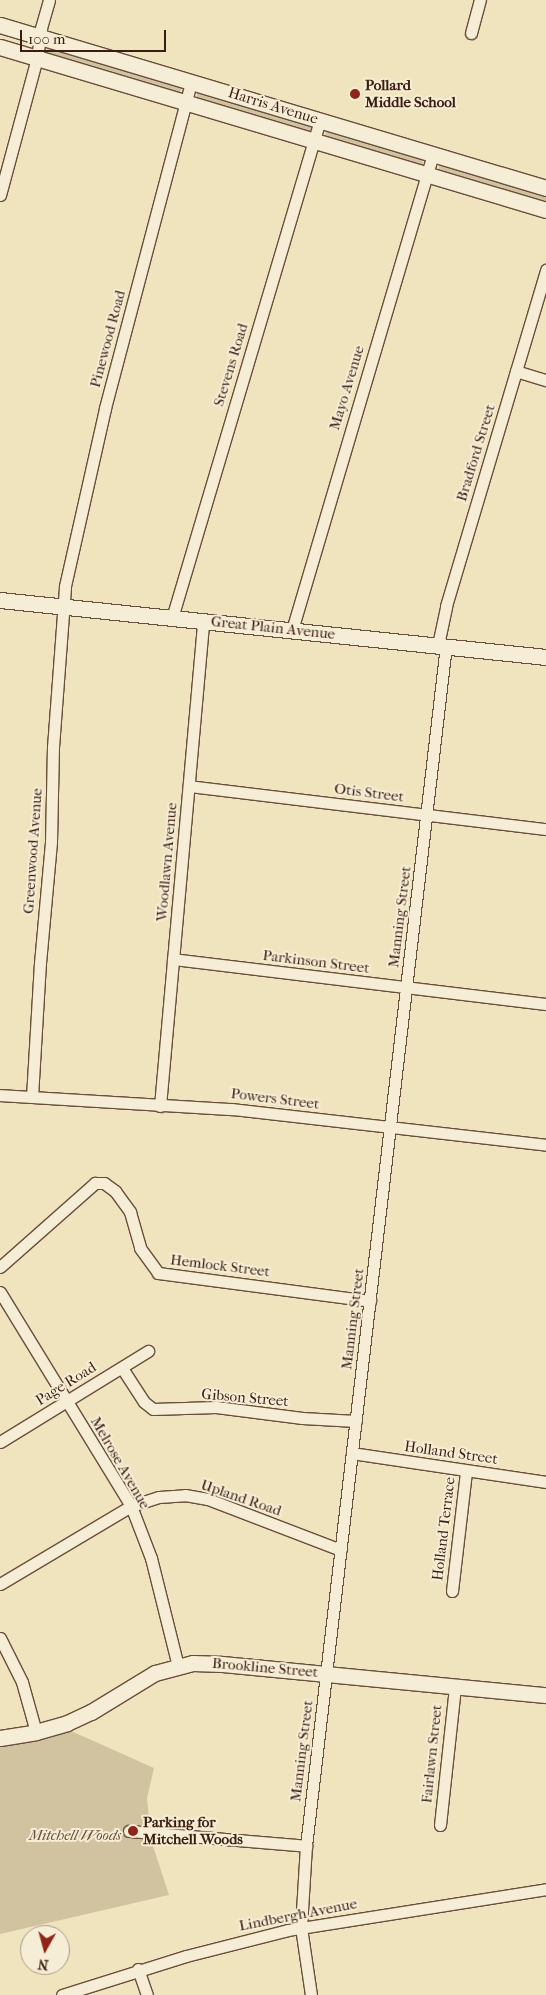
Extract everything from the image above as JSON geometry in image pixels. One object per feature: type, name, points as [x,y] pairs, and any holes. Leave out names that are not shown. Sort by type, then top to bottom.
[{"type":"street","points":[[0,195],[36,58],[49,0]]},
{"type":"street","points":[[471,33],[480,0]]},
{"type":"street","name":"Harris Avenue","points":[[0,25],[546,188]]},
{"type":"street","name":"Harris Avenue","points":[[0,47],[546,210]]},
{"type":"street","name":"Pinewood Road","points":[[63,606],[65,586],[105,408],[191,82]]},
{"type":"street","name":"Stevens Road","points":[[172,618],[320,120]]},
{"type":"street","name":"Mayo Avenue","points":[[292,630],[433,155]]},
{"type":"street","name":"Bradford Street","points":[[442,646],[446,606],[546,270]]},
{"type":"street","points":[[516,371],[546,380]]},
{"type":"street","name":"Great Plain Avenue","points":[[0,600],[546,657]]},
{"type":"street","name":"Greenwood Avenue","points":[[32,1097],[40,963],[51,842],[53,747],[63,606]]},
{"type":"street","name":"Woodlawn Avenue","points":[[160,1106],[203,621]]},
{"type":"street","name":"Manning Street","points":[[311,1995],[301,1927],[306,1846],[427,815],[442,646]]},
{"type":"street","name":"Otis Street","points":[[189,786],[546,830]]},
{"type":"street","name":"Parkinson Street","points":[[173,959],[546,1004]]},
{"type":"street","name":"Powers Street","points":[[0,1095],[232,1109],[546,1145]]},
{"type":"street","name":"Hemlock Street","points":[[0,1267],[96,1184],[104,1183],[115,1191],[130,1212],[140,1248],[158,1273],[370,1300]]},
{"type":"street","name":"Melrose Avenue","points":[[0,1292],[131,1506],[151,1558],[178,1666]]},
{"type":"street","name":"Page Road","points":[[0,1442],[148,1351]]},
{"type":"street","name":"Gibson Street","points":[[122,1368],[144,1402],[154,1409],[216,1407],[302,1418],[356,1421]]},
{"type":"street","name":"Holland Street","points":[[352,1454],[546,1482]]},
{"type":"street","name":"Holland Terrace","points":[[452,1591],[466,1471]]},
{"type":"street","name":"Upland Road","points":[[0,1584],[131,1506],[159,1497],[185,1495],[208,1500],[341,1550]]},
{"type":"street","points":[[0,1638],[22,1682],[36,1732]]},
{"type":"street","name":"Brookline Street","points":[[0,1738],[36,1732],[85,1715],[144,1678],[178,1666],[222,1664],[546,1694]]},
{"type":"street","name":"Fairlawn Street","points":[[440,1825],[454,1686]]},
{"type":"street","points":[[129,1831],[306,1846]]},
{"type":"street","name":"Lindbergh Avenue","points":[[62,1995],[138,1969],[301,1927],[546,1889]]},
{"type":"street","points":[[138,1969],[147,1995]]},
{"type":"green space","points":[[51,46],[181,86],[182,89],[178,94],[48,55],[47,50]]},
{"type":"green space","points":[[198,91],[310,124],[312,129],[310,132],[196,99]]},
{"type":"green space","points":[[326,130],[422,159],[423,164],[421,166],[325,138]]},
{"type":"green space","points":[[440,163],[546,193],[546,205],[438,171]]},
{"type":"green space","name":"Mitchell Woods","points":[[71,1731],[154,1768],[147,1798],[151,1840],[169,1895],[39,1925],[20,1925],[20,1929],[0,1934],[0,1747],[39,1741]]},
{"type":"place","name":"Pollard Middle School","points":[[355,94]]},
{"type":"place","name":"Parking for Mitchell Woods","points":[[133,1831]]}]
